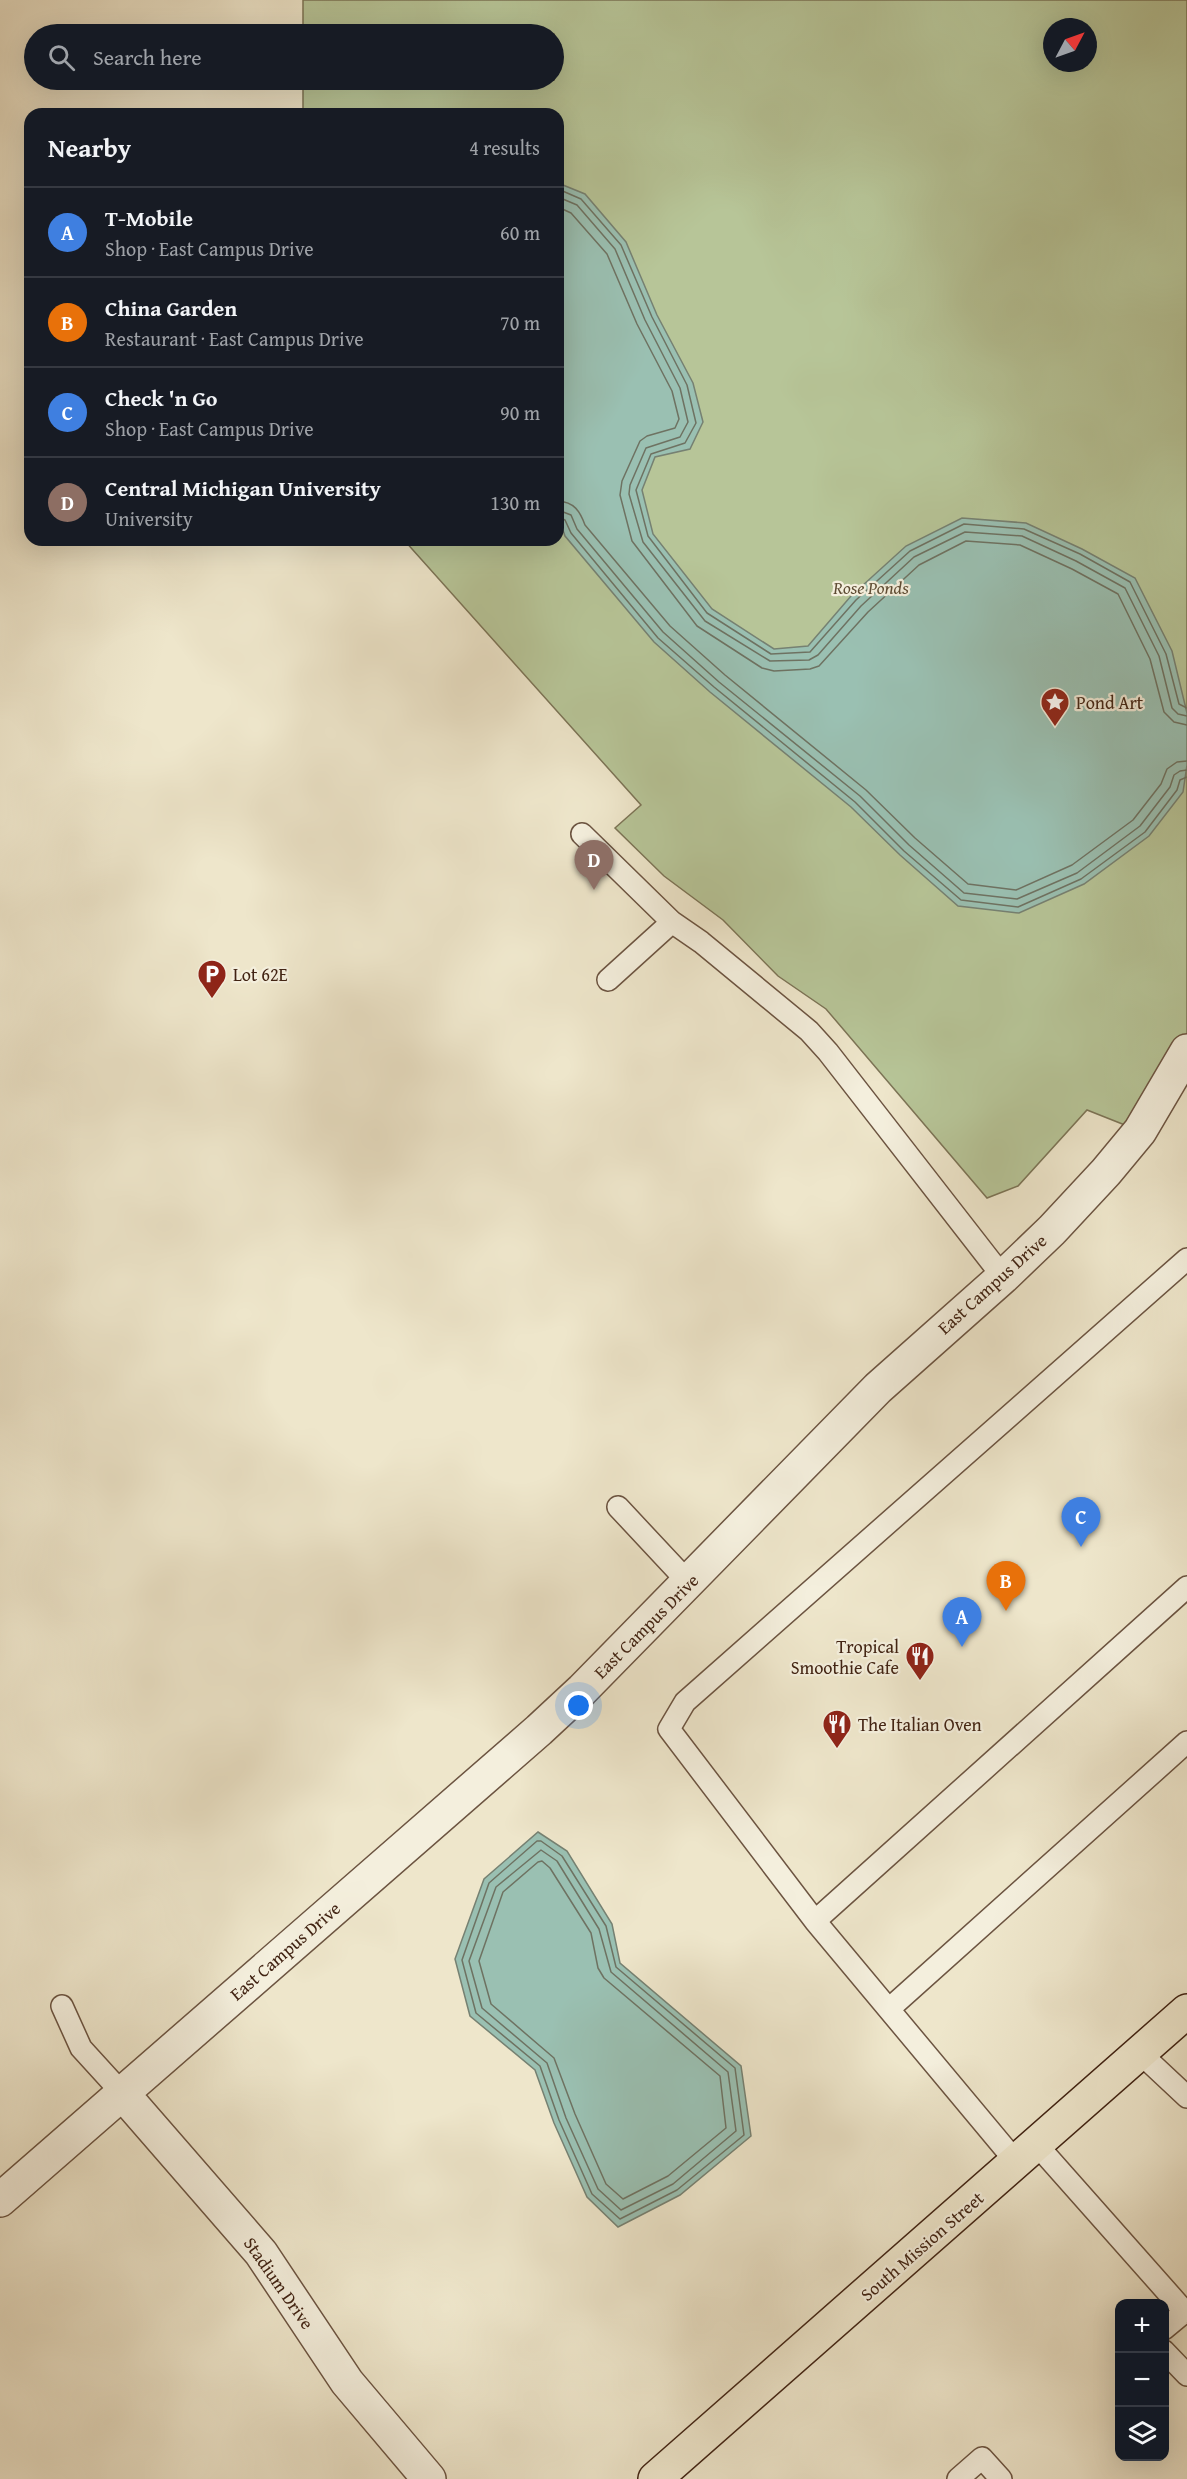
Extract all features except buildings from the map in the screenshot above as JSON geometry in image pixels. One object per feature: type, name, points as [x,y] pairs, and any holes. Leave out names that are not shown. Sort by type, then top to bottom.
[{"type":"main road","name":"South Mission Street","points":[[655,2479],[1187,2011]]},
{"type":"street","name":"East Campus Drive","points":[[0,2200],[539,1730],[689,1583],[878,1388],[1003,1277],[1106,1172],[1140,1131],[1187,1051]]},
{"type":"street","name":"Stadium Drive","points":[[122,2093],[261,2253],[347,2382],[429,2479]]},
{"type":"lane","points":[[582,834],[672,922],[702,942],[809,1031],[828,1052],[1003,1277]]},
{"type":"lane","points":[[608,980],[672,922]]},
{"type":"lane","points":[[1169,2325],[1186,2311],[1027,2154],[890,2009],[815,1921],[669,1729],[685,1702],[1187,1259]]},
{"type":"lane","points":[[618,1507],[689,1583]]},
{"type":"lane","points":[[815,1921],[1187,1587]]},
{"type":"lane","points":[[890,2009],[1187,1742]]},
{"type":"lane","points":[[62,2006],[81,2049],[122,2093]]},
{"type":"lane","points":[[1140,2053],[1187,2097]]},
{"type":"lane","points":[[1166,2353],[1187,2375]]},
{"type":"lane","points":[[957,2479],[982,2458],[1000,2479]]},
{"type":"green space","name":"Rose Ponds","points":[[303,0],[1187,0],[1187,1051],[1140,1131],[1087,1110],[1018,1186],[987,1198],[826,1009],[778,976],[723,920],[664,876],[615,828],[641,805],[409,546],[564,546],[564,108],[303,108],[303,90],[564,90],[564,24],[303,24]]},
{"type":"water","points":[[564,185],[585,194],[626,242],[657,315],[693,383],[703,422],[690,449],[655,457],[642,490],[653,534],[712,609],[774,649],[808,646],[851,596],[906,546],[962,518],[1026,523],[1082,549],[1135,578],[1172,651],[1187,713],[1187,765],[1183,792],[1149,836],[1084,884],[1019,913],[958,906],[900,855],[851,807],[710,692],[654,642],[565,536]]},
{"type":"water","points":[[538,1832],[567,1851],[612,1924],[620,1963],[741,2066],[751,2136],[680,2195],[618,2227],[587,2197],[554,2123],[535,2070],[470,2016],[455,1959],[484,1879]]},
{"type":"place","name":"Pond Art","points":[[1055,728]]},
{"type":"place","name":"Central Michigan University","points":[[594,890]]},
{"type":"place","name":"Lot 62E","points":[[212,1000]]},
{"type":"place","name":"Check 'n Go","points":[[1081,1547]]},
{"type":"place","name":"China Garden","points":[[1006,1611]]},
{"type":"place","name":"T-Mobile","points":[[962,1647]]},
{"type":"place","name":"Tropical Smoothie Cafe","points":[[920,1682]]},
{"type":"place","name":"The Italian Oven","points":[[837,1750]]}]
